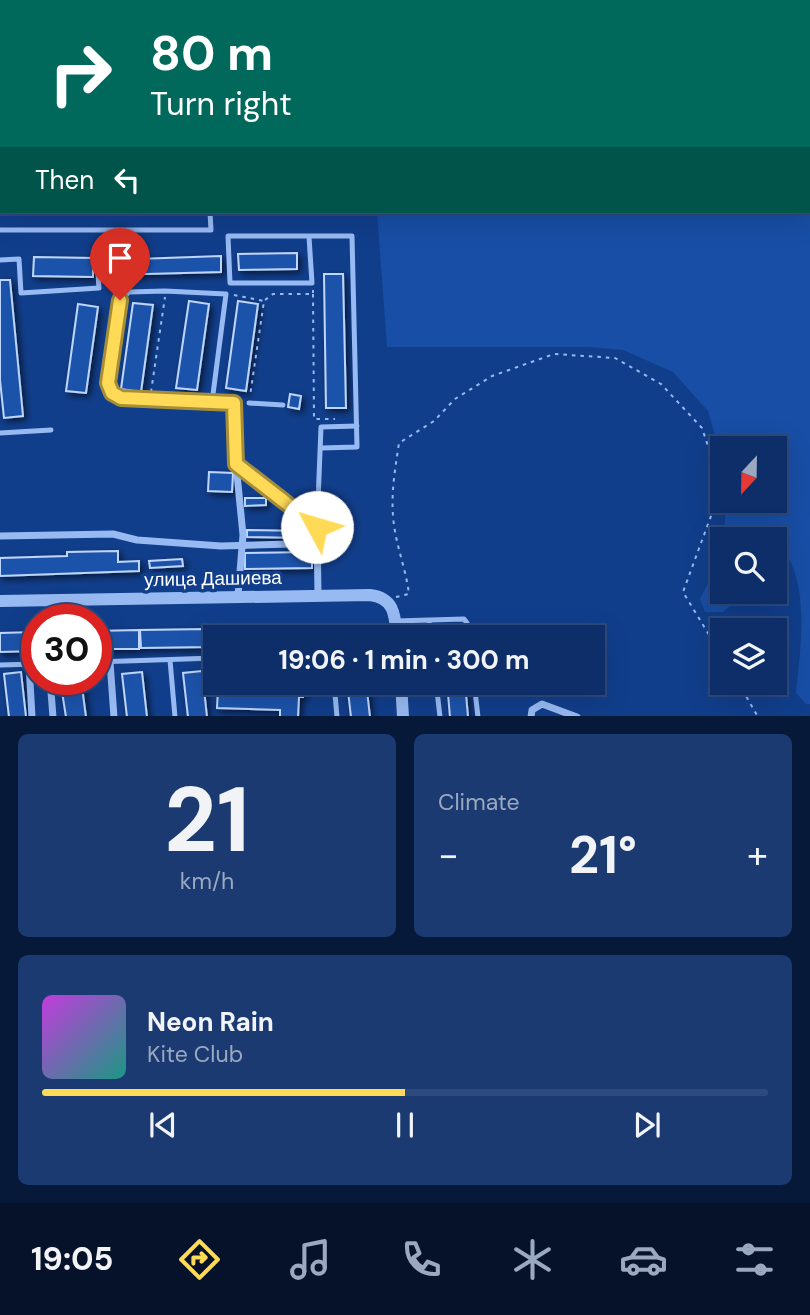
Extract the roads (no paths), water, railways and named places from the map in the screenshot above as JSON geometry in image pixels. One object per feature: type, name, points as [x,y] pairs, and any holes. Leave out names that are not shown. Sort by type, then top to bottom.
[{"type":"street","points":[[234,403],[243,544],[238,596]]},
{"type":"street","points":[[236,464],[317,527],[318,595]]},
{"type":"street","points":[[0,536],[113,534],[149,541],[221,547],[290,544],[316,549]]},
{"type":"street","name":"улица Дашиева","points":[[0,601],[370,595],[385,599],[394,609],[395,621]]},
{"type":"street","points":[[395,621],[396,625]]},
{"type":"street","points":[[112,689],[114,716]]},
{"type":"street","points":[[32,695],[32,716]]},
{"type":"street","points":[[51,695],[53,716]]},
{"type":"street","points":[[401,695],[402,716]]},
{"type":"street","points":[[531,716],[532,710],[542,704],[577,716]]},
{"type":"lane","points":[[0,230],[211,230],[210,214]]},
{"type":"lane","points":[[309,237],[312,283],[230,283],[228,236],[352,236],[357,447],[321,448]]},
{"type":"lane","points":[[0,260],[19,259],[21,293],[99,288],[97,260]]},
{"type":"lane","points":[[212,402],[226,294],[130,292],[120,300],[108,383],[112,393],[121,398],[234,403]]},
{"type":"lane","points":[[249,403],[283,405]]},
{"type":"lane","points":[[317,527],[321,427],[357,426]]},
{"type":"lane","points":[[0,433],[51,430]]},
{"type":"lane","points":[[395,621],[464,619],[465,625]]},
{"type":"lane","points":[[429,621],[430,625]]},
{"type":"lane","points":[[112,662],[203,659]]},
{"type":"lane","points":[[170,660],[176,716]]},
{"type":"lane","points":[[0,664],[21,664]]},
{"type":"lane","points":[[336,695],[338,716]]},
{"type":"lane","points":[[438,695],[440,716]]},
{"type":"lane","points":[[476,695],[478,716]]}]
